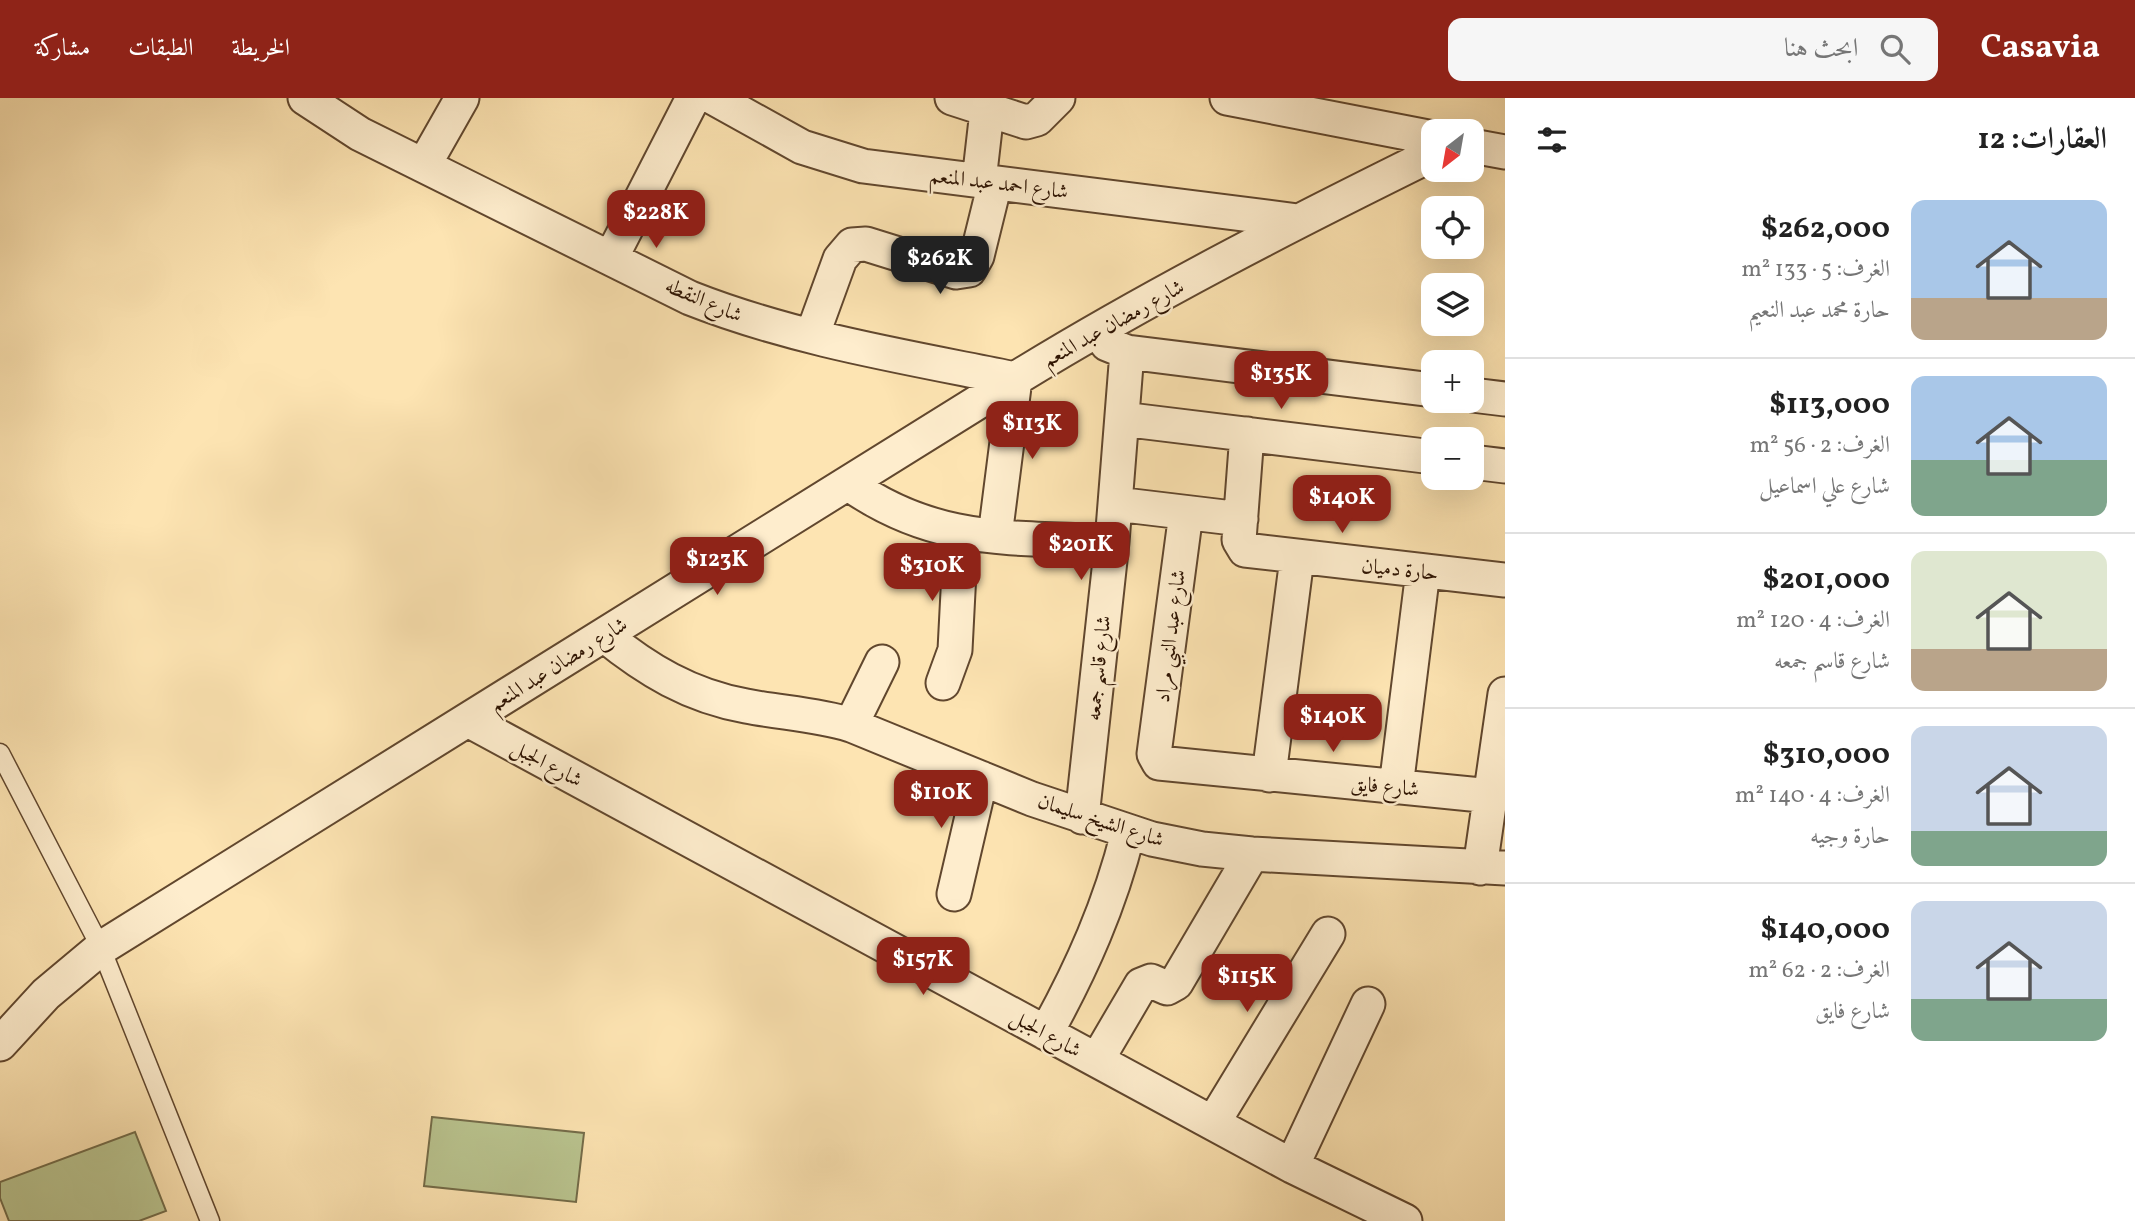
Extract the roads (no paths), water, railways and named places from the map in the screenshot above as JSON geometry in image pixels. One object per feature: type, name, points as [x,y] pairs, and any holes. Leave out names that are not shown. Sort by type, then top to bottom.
[{"type":"street","points":[[424,165],[462,98]]},
{"type":"street","points":[[611,258],[693,98]]},
{"type":"street","name":"شارع احمد عبد المنعم","points":[[714,98],[773,133],[832,158],[863,166],[1298,221]]},
{"type":"street","points":[[966,102],[1026,122],[1037,119],[1058,98]]},
{"type":"street","points":[[1227,98],[1421,136]]},
{"type":"street","name":"شارع النقطه","points":[[316,101],[360,134],[690,298],[740,317],[812,336],[1015,379]]},
{"type":"street","points":[[812,336],[842,253],[852,245],[866,244],[956,272],[969,270],[976,256],[987,182],[966,102]]},
{"type":"street","points":[[1484,148],[1505,152]]},
{"type":"street","name":"شارع رمضان عبد المنعم","points":[[0,1044],[46,994],[101,948],[1015,379],[1086,335],[1298,221],[1421,160]]},
{"type":"street","points":[[1086,335],[1127,352],[1421,389]]},
{"type":"street","name":"شارع قاسم جمعه","points":[[1082,817],[1116,504],[1127,352]]},
{"type":"street","points":[[995,536],[1015,379]]},
{"type":"street","points":[[1484,396],[1505,399]]},
{"type":"street","points":[[1122,419],[1421,456]]},
{"type":"street","name":"حارة دميان","points":[[1247,434],[1239,540],[1245,550],[1505,580]]},
{"type":"street","points":[[1484,463],[1505,466]]},
{"type":"street","points":[[849,484],[902,516],[961,533],[1112,542]]},
{"type":"street","points":[[1116,504],[1241,519]]},
{"type":"street","name":"شارع عبد النبي مراد","points":[[1155,760],[1185,513]]},
{"type":"street","points":[[943,683],[956,650],[961,533]]},
{"type":"street","points":[[1269,775],[1297,558]]},
{"type":"street","points":[[1396,787],[1423,571]]},
{"type":"street","name":"شارع الشيخ سليمان","points":[[604,635],[642,666],[691,691],[747,706],[829,718],[851,725],[981,778],[1128,833],[1202,849],[1252,854],[1492,868]]},
{"type":"street","points":[[851,725],[882,662]]},
{"type":"street","points":[[1492,868],[1490,796],[1505,694]]},
{"type":"street","name":"شارع الجبل","points":[[468,720],[1292,1166],[1405,1221]]},
{"type":"street","name":"شارع فايق","points":[[1155,760],[1164,765],[1490,796]]},
{"type":"street","points":[[954,894],[981,778]]},
{"type":"street","points":[[1046,1032],[1070,990],[1101,923],[1128,833]]},
{"type":"street","points":[[1097,1060],[1141,985],[1151,981],[1167,988],[1179,980],[1252,854]]},
{"type":"street","points":[[1213,1123],[1328,934]]},
{"type":"street","points":[[1292,1166],[1368,1004]]},
{"type":"lane","points":[[0,753],[101,948],[210,1221]]}]
